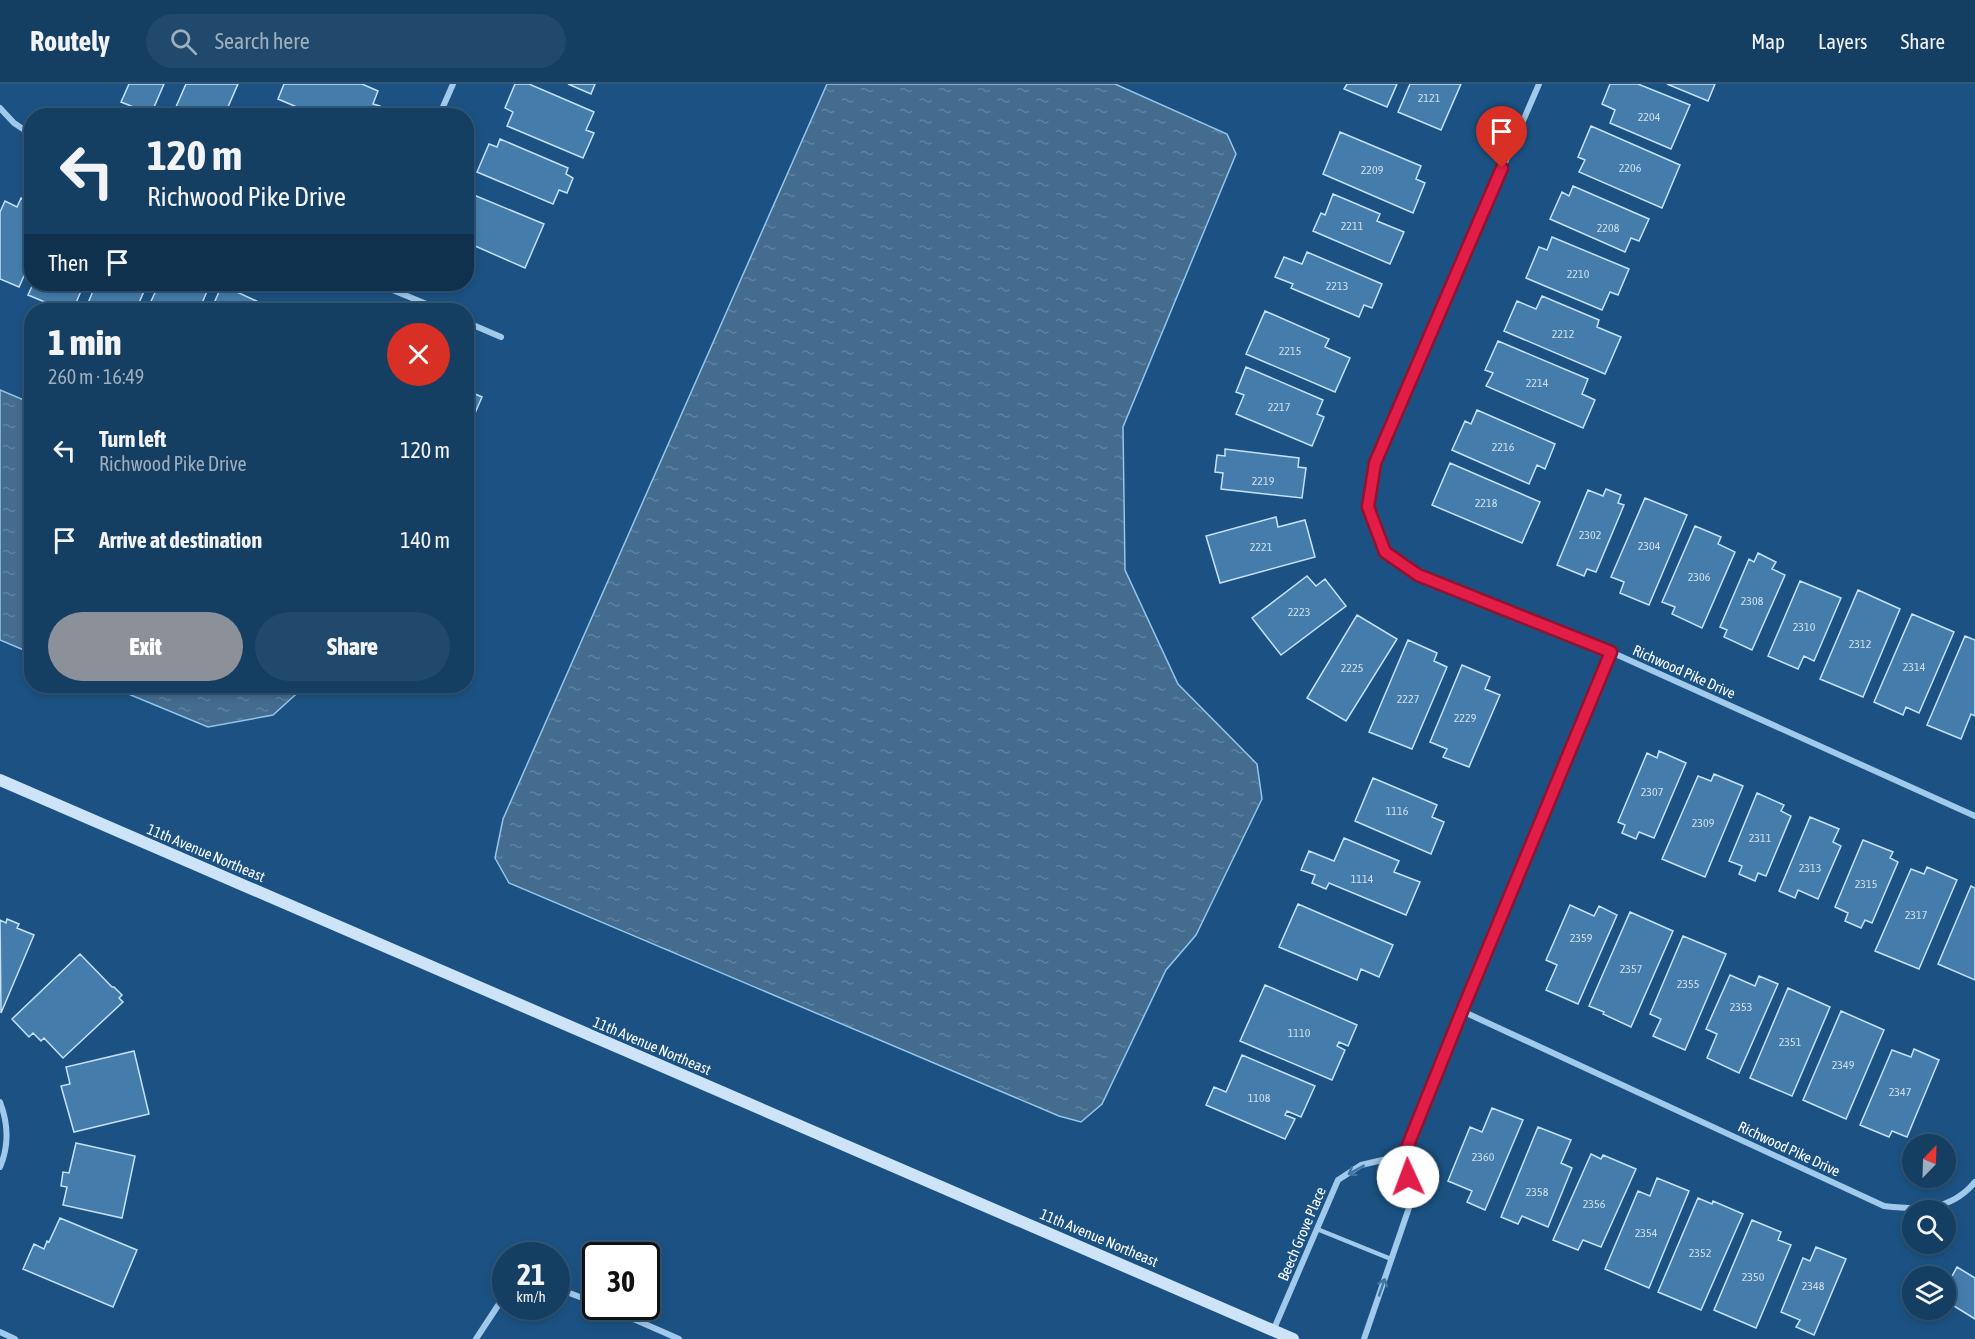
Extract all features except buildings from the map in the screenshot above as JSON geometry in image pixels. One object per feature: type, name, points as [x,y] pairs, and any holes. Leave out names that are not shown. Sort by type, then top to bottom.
[{"type":"street","points":[[443,108],[453,84]]},
{"type":"street","name":"Richwood Pike Drive","points":[[1539,84],[1375,463],[1368,507],[1385,552],[1418,575],[1611,652],[1975,816]]},
{"type":"street","points":[[0,108],[24,130]]},
{"type":"street","points":[[395,291],[424,303]]},
{"type":"street","points":[[474,325],[501,337]]},
{"type":"street","points":[[1364,1339],[1412,1199],[1404,1155],[1611,652]]},
{"type":"street","name":"11th Avenue Northeast","points":[[0,780],[1293,1339]]},
{"type":"street","name":"Richwood Pike Drive","points":[[1462,1011],[1884,1206],[1913,1210],[1934,1208],[1954,1200],[1975,1182]]},
{"type":"street","points":[[0,1102],[6,1118],[6,1153],[0,1167]]},
{"type":"street","name":"Beech Grove Place","points":[[1273,1331],[1338,1180],[1361,1165],[1404,1155]]},
{"type":"street","points":[[476,1339],[492,1315]]},
{"type":"street","points":[[636,1320],[679,1339]]},
{"type":"street","points":[[0,1332],[15,1339]]},
{"type":"lane","points":[[1317,1229],[1391,1259]]},
{"type":"water","points":[[827,84],[1115,84],[1227,134],[1236,154],[1123,427],[1125,570],[1178,684],[1257,764],[1262,799],[1196,935],[1166,970],[1102,1104],[1081,1122],[1059,1116],[509,883],[495,858],[503,819]]},
{"type":"water","points":[[0,390],[24,400],[24,650],[0,640]]},
{"type":"water","points":[[126,693],[297,693],[273,715],[208,727]]},
{"type":"route","points":[[1408,1177],[1404,1155],[1611,652],[1418,575],[1385,552],[1368,507],[1375,463],[1502,168]]}]
